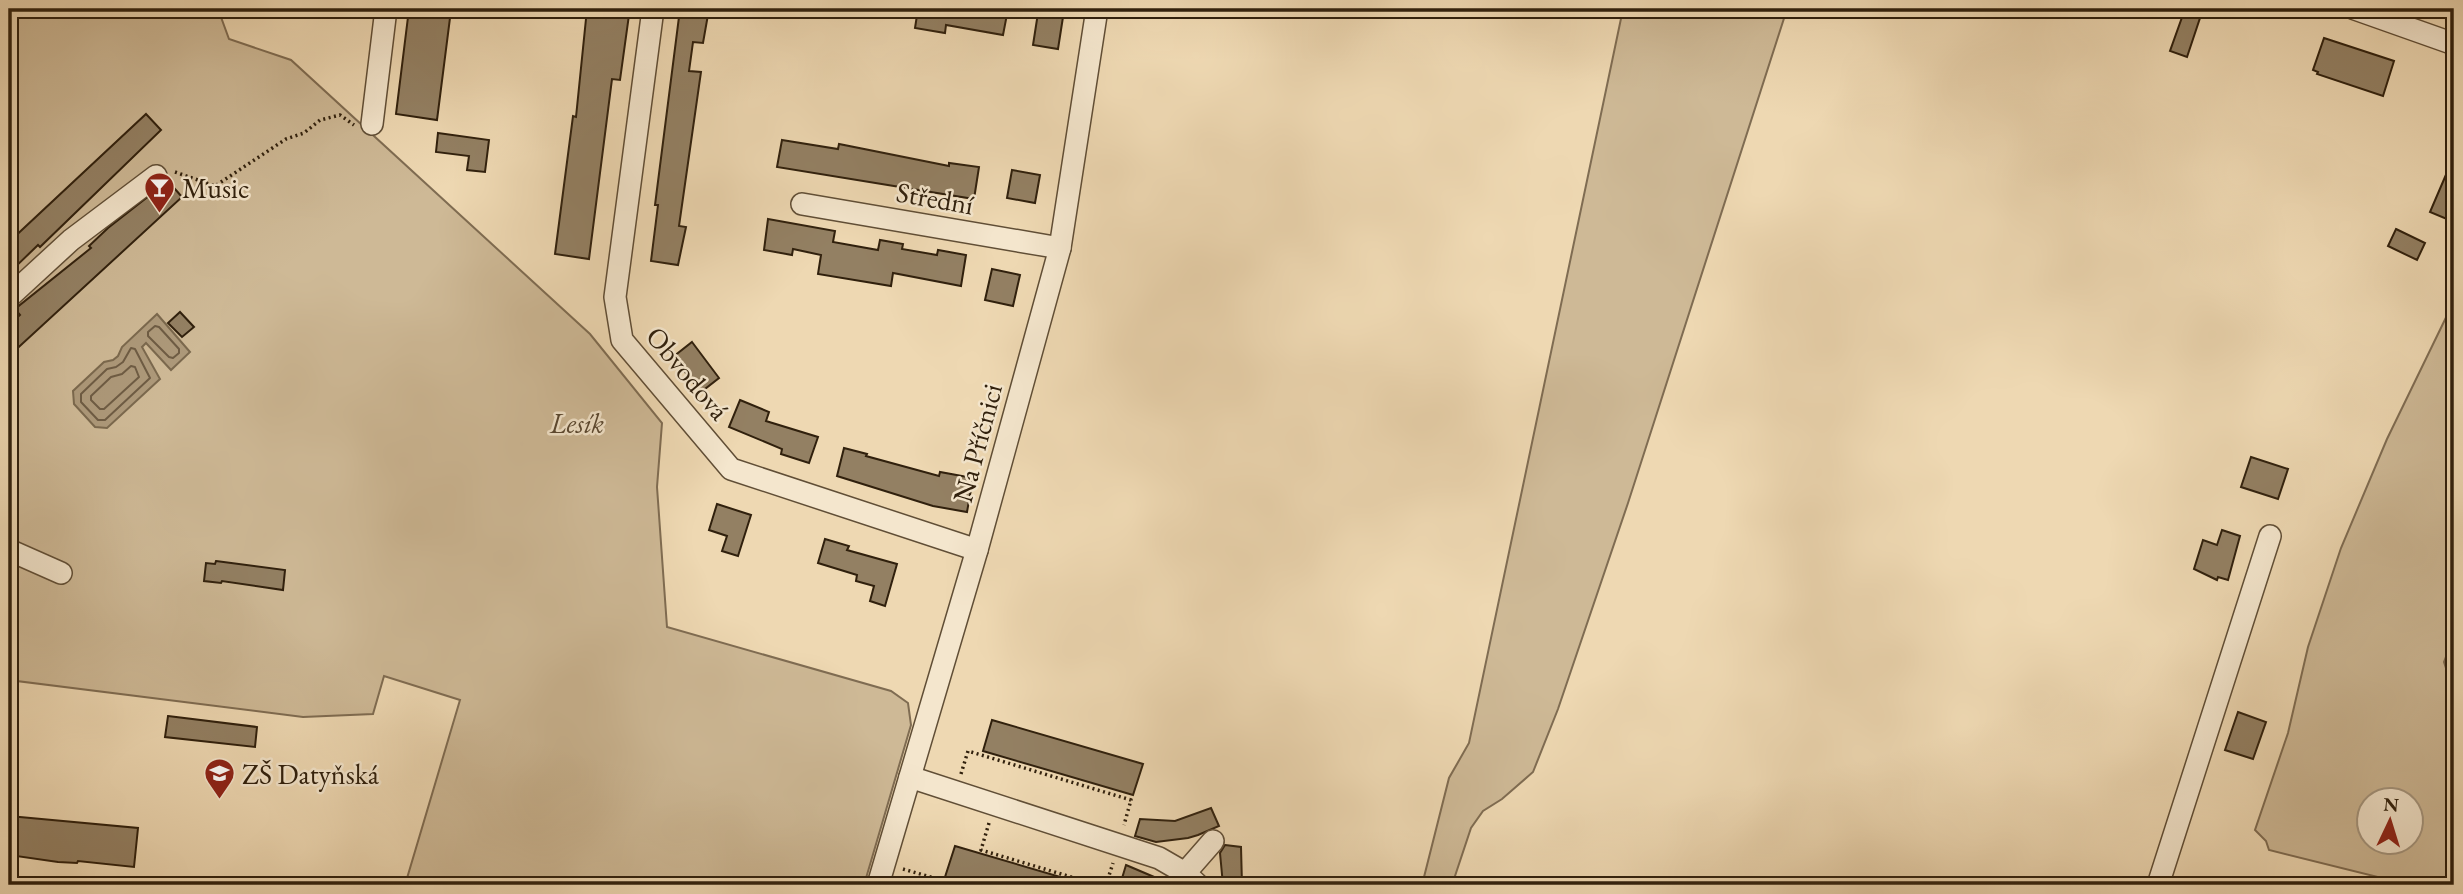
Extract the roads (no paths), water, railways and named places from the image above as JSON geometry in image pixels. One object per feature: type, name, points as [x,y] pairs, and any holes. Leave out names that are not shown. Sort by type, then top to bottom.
[{"type":"street","points":[[372,124],[386,9]]},
{"type":"street","name":"Obvodová","points":[[653,9],[615,297],[622,340],[731,469],[977,550]]},
{"type":"street","name":"Na Příčnici","points":[[878,885],[977,550],[1060,248],[1097,9]]},
{"type":"street","points":[[2355,9],[2454,44]]},
{"type":"street","points":[[9,297],[71,240],[156,176]]},
{"type":"street","name":"Střední","points":[[802,204],[1060,248]]},
{"type":"street","points":[[2158,885],[2270,536]]},
{"type":"street","points":[[9,550],[61,573]]},
{"type":"street","points":[[910,777],[1159,858],[1191,879],[1213,841]]},
{"type":"water","points":[[157,314],[190,352],[171,370],[146,343],[142,347],[160,379],[107,428],[95,427],[74,404],[73,391],[104,362],[118,356],[122,347]]},
{"type":"place","name":"Music","points":[[159,215]]},
{"type":"place","name":"ZŠ Datyňská","points":[[219,801]]},
{"type":"park label","name":"Lesík","points":[[577,423]]}]
